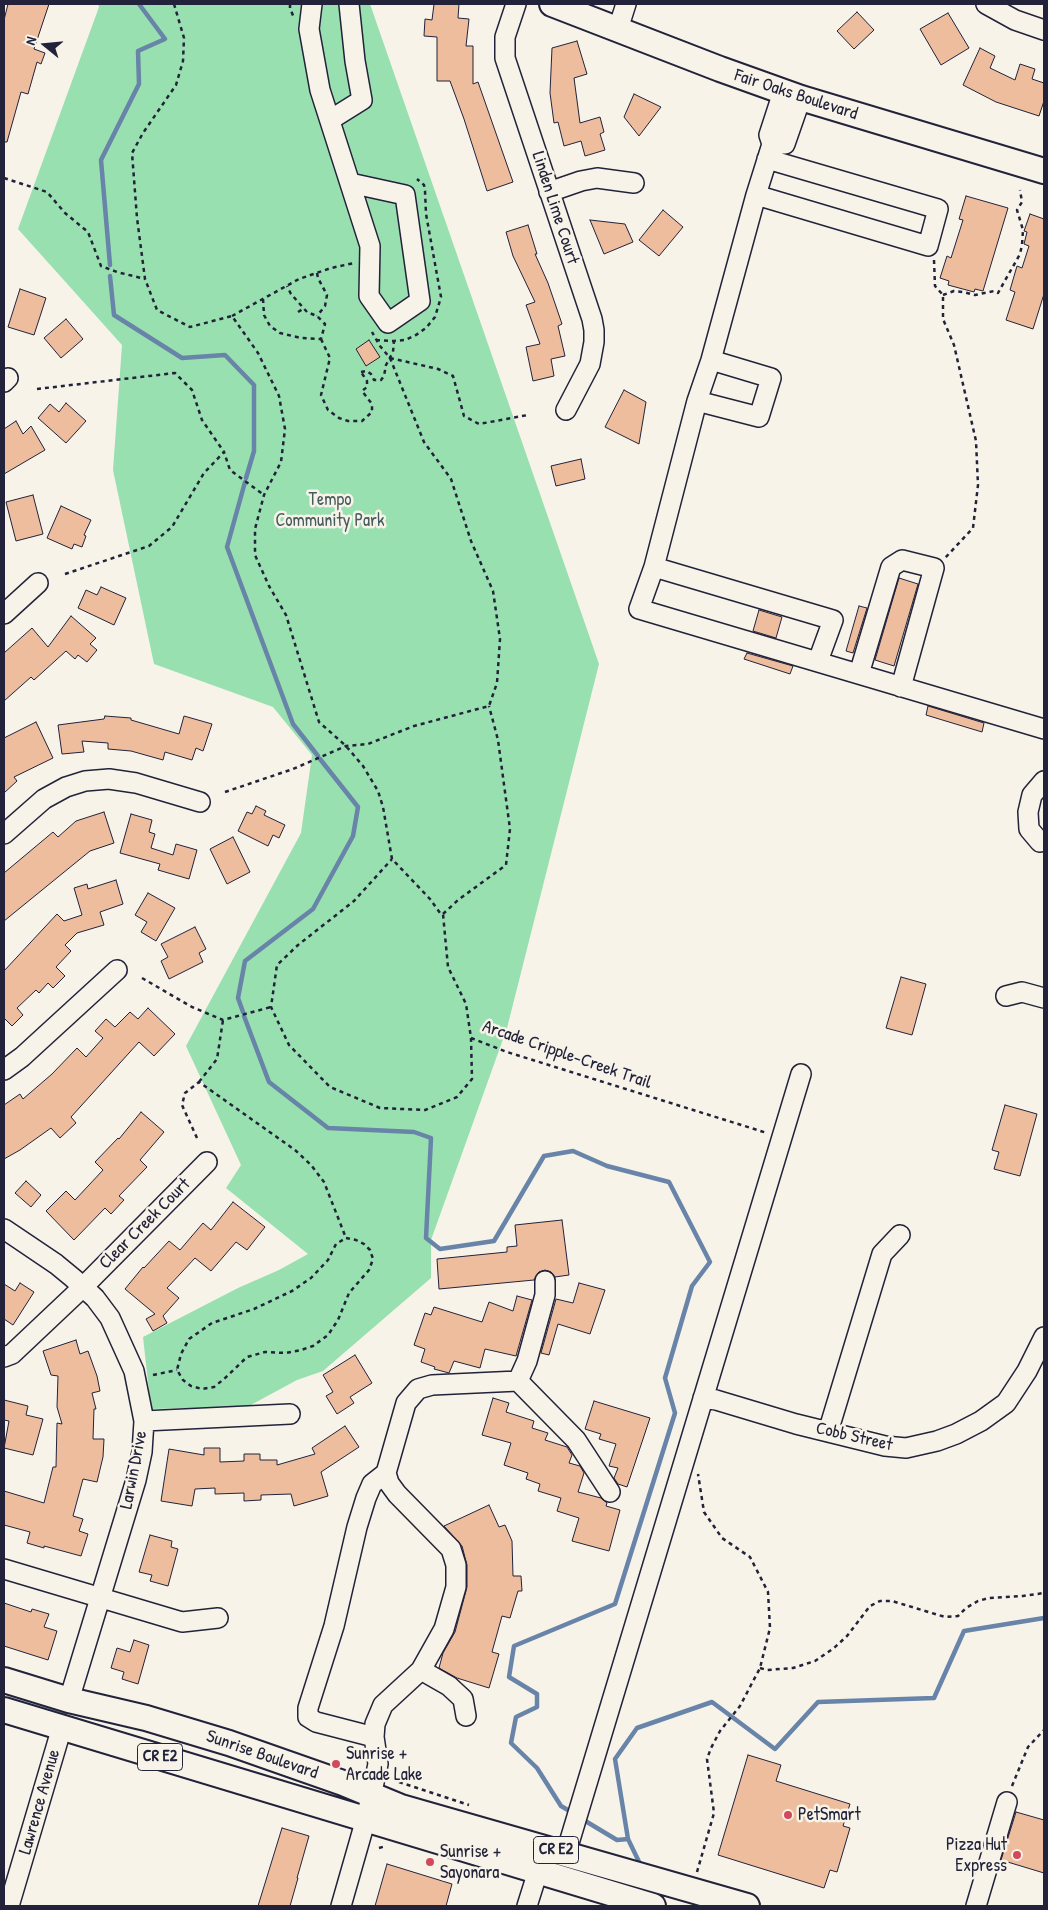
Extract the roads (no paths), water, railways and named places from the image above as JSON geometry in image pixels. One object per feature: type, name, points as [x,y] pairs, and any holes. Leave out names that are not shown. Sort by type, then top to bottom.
[{"type":"main road","name":"Fair Oaks Boulevard","points":[[552,4],[720,70],[792,95],[1044,171]]},
{"type":"main road","name":"Sunrise Boulevard","points":[[4,1680],[69,1700],[156,1721],[343,1783],[368,1810]]},
{"type":"main road","name":"Sunrise Boulevard","points":[[4,1710],[368,1810],[538,1871],[648,1905]]},
{"type":"main road","points":[[62,1727],[72,1718],[87,1719],[128,1730],[156,1721]]},
{"type":"main road","name":"Sunrise Boulevard","points":[[368,1810],[401,1807],[747,1906]]},
{"type":"street","points":[[312,4],[310,29],[320,90],[370,246],[369,296],[380,327],[420,301],[404,195],[350,183]]},
{"type":"street","points":[[330,120],[362,100],[355,61],[349,4]]},
{"type":"street","name":"Linden Lime Court","points":[[516,4],[505,37],[505,58],[592,319],[594,330],[593,353],[590,364],[566,410]]},
{"type":"street","points":[[618,29],[626,4]]},
{"type":"street","points":[[986,4],[1015,20],[1044,30]]},
{"type":"street","points":[[792,95],[786,144],[770,152],[756,195],[711,360],[697,401],[654,567],[639,609],[1044,729]]},
{"type":"street","points":[[756,195],[928,246],[938,209],[770,152]]},
{"type":"street","points":[[550,192],[581,181],[597,178],[634,183]]},
{"type":"street","points":[[697,401],[759,417],[771,378],[711,360]]},
{"type":"street","points":[[859,674],[891,567],[902,560],[934,568],[901,687]]},
{"type":"street","points":[[654,567],[833,620],[818,661]]},
{"type":"street","points":[[4,614],[38,583]]},
{"type":"street","points":[[4,834],[44,800],[66,787],[85,781],[109,779],[136,784],[200,802]]},
{"type":"street","points":[[1040,842],[1029,829],[1028,812],[1032,795],[1044,780]]},
{"type":"street","points":[[4,1070],[22,1057],[117,970]]},
{"type":"street","points":[[1006,996],[1022,992],[1044,998]]},
{"type":"street","points":[[566,1853],[801,1074]]},
{"type":"street","name":"Clear Creek Court","points":[[4,1357],[12,1354],[83,1287],[207,1162]]},
{"type":"street","name":"Larwin Drive","points":[[4,1229],[56,1264],[83,1287],[110,1318],[134,1371],[144,1422],[142,1452],[136,1480],[69,1700]]},
{"type":"street","points":[[828,1432],[882,1254],[900,1236]]},
{"type":"street","points":[[518,1381],[527,1360],[545,1295],[545,1281]]},
{"type":"street","name":"Cobb Street","points":[[703,1398],[828,1432],[885,1446],[906,1448],[937,1441],[956,1434],[981,1421],[1006,1403],[1027,1371],[1044,1337]]},
{"type":"street","points":[[341,1906],[368,1810],[378,1764],[374,1737],[375,1724],[383,1705],[421,1670],[444,1629],[456,1587],[456,1565],[451,1548],[397,1494],[389,1483],[386,1473],[406,1403],[418,1389],[432,1385],[518,1381],[576,1440],[610,1492]]},
{"type":"street","points":[[144,1422],[290,1414]]},
{"type":"street","points":[[374,1737],[316,1722],[308,1717],[308,1708],[334,1626],[357,1527],[366,1498],[372,1484],[386,1473]]},
{"type":"street","points":[[4,1569],[182,1622],[218,1618]]},
{"type":"street","points":[[421,1670],[449,1686],[463,1698],[466,1716]]},
{"type":"street","name":"Lawrence Avenue","points":[[10,1906],[62,1727]]},
{"type":"street","points":[[976,1906],[1007,1802]]},
{"type":"street","points":[[527,1906],[538,1871]]},
{"type":"waterway","points":[[110,265],[101,160],[139,84],[138,51],[165,39],[139,4]]},
{"type":"waterway","points":[[110,276],[114,315],[182,358],[225,355],[254,385],[254,451],[246,478]]},
{"type":"waterway","points":[[245,482],[227,547],[293,724],[318,756]]},
{"type":"waterway","points":[[243,1012],[238,998],[245,961],[313,909],[353,836],[358,807],[320,759]]},
{"type":"waterway","points":[[244,1016],[269,1082],[328,1128],[414,1132],[431,1138],[426,1238],[440,1249],[494,1241],[544,1156],[573,1151],[607,1166],[669,1182],[710,1262],[692,1286],[665,1378],[675,1413],[615,1604],[514,1646],[509,1677],[537,1694],[537,1707],[516,1717],[511,1743],[537,1768],[561,1806],[573,1813]]},
{"type":"waterway","points":[[642,1868],[628,1839],[615,1759],[637,1728],[712,1702],[775,1749],[818,1702],[934,1698],[964,1631],[1044,1618]]},
{"type":"waterway","points":[[582,1819],[617,1840],[628,1839]]},
{"type":"place","name":"Sunrise + Arcade Lake","points":[[336,1764]]},
{"type":"place","name":"PetSmart","points":[[788,1815]]},
{"type":"place","name":"Pizza Hut Express","points":[[1017,1855]]},
{"type":"place","name":"Sunrise + Sayonara","points":[[430,1862]]},
{"type":"park label","name":"Tempo Community Park","points":[[330,510]]}]
